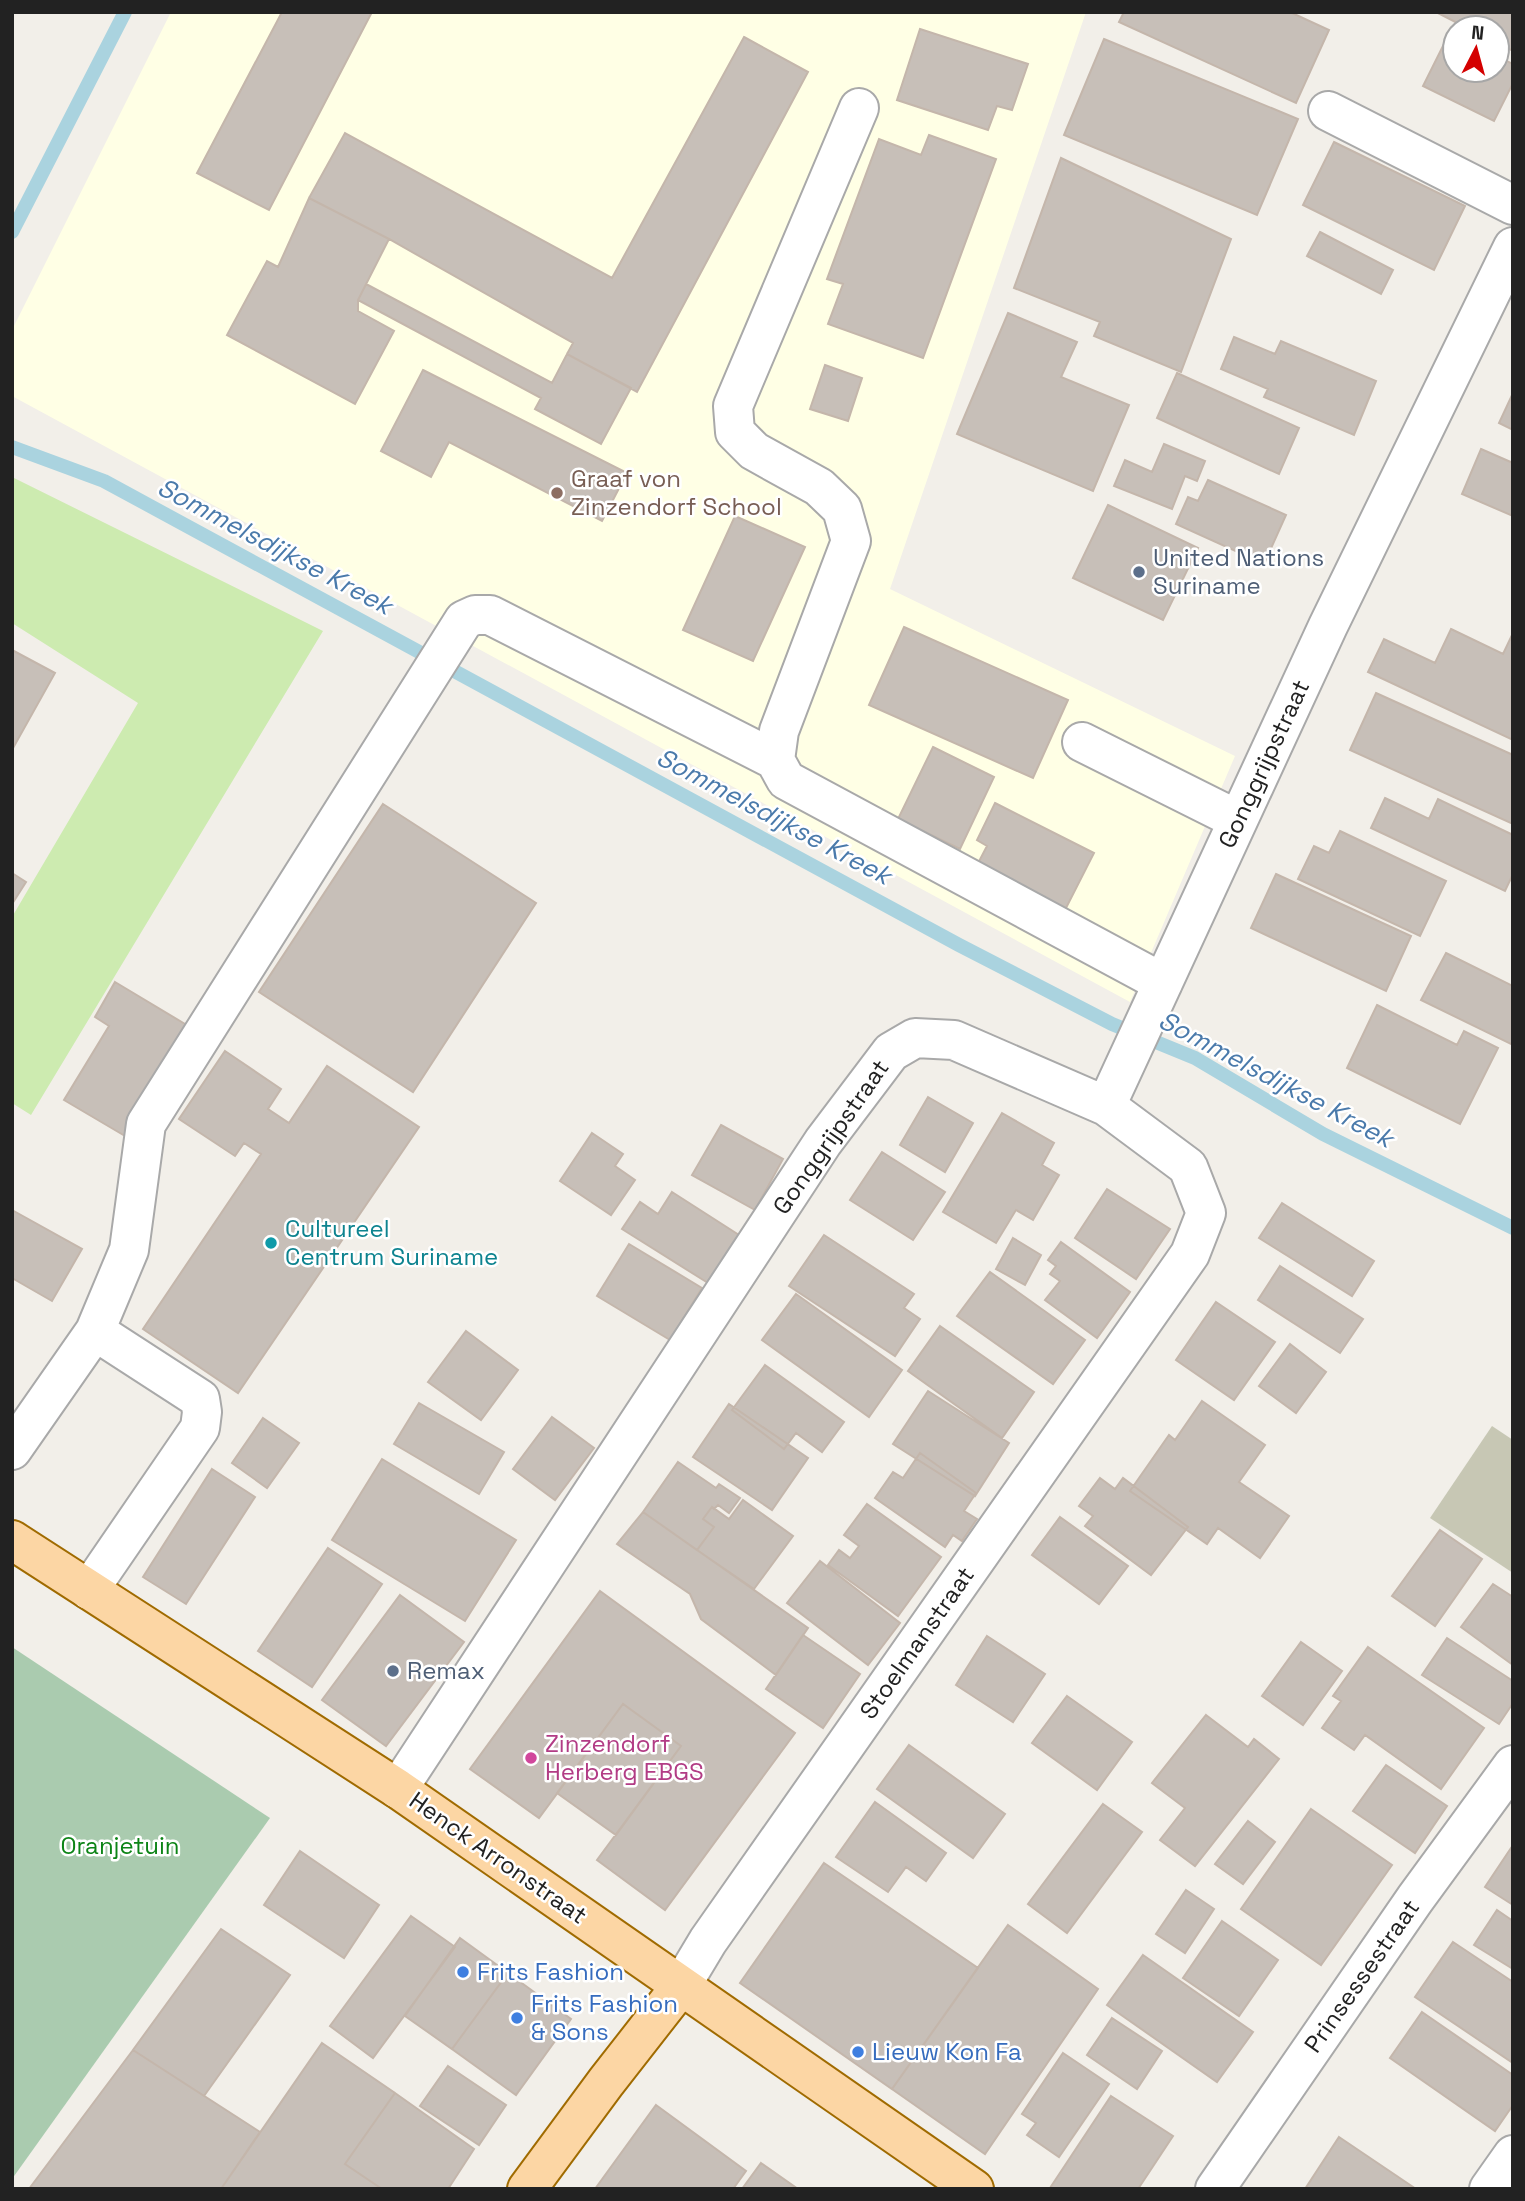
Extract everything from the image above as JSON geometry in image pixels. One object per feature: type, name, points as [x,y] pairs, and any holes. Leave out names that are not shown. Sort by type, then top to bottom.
[{"type":"main road","name":"Henck Arronstraat","points":[[12,1540],[398,1789],[974,2189]]},
{"type":"main road","name":"Stoelmanstraat","points":[[527,2189],[681,1986]]},
{"type":"street","points":[[775,760],[779,731],[851,541],[842,509],[819,486],[754,451],[735,432],[733,406],[859,108]]},
{"type":"street","points":[[1328,111],[1513,205]]},
{"type":"street","name":"Gonggrijpstraat","points":[[398,1789],[823,1142],[891,1052],[915,1038],[954,1040],[1106,1106],[1328,626],[1513,247]]},
{"type":"street","points":[[12,1450],[95,1331],[128,1250],[146,1124],[464,620],[475,615],[490,615],[775,760],[786,780],[1160,988]]},
{"type":"street","points":[[1082,742],[1238,820]]},
{"type":"street","name":"Stoelmanstraat","points":[[681,1986],[708,1941],[1190,1254],[1206,1213],[1188,1167],[1106,1106]]},
{"type":"street","points":[[89,1590],[200,1428],[202,1412],[200,1399],[95,1331]]},
{"type":"street","name":"Prinsessestraat","points":[[1215,2189],[1415,1899],[1513,1765]]},
{"type":"street","points":[[1489,2189],[1513,2155]]},
{"type":"shaded area","name":"Graaf von Zinzendorf School","points":[[171,12],[1086,12],[890,589],[1235,756],[1130,1002],[12,396],[12,330]]},
{"type":"shaded area","points":[[1492,1426],[1513,1440],[1513,1573],[1430,1518]]},
{"type":"green space","points":[[12,477],[323,631],[31,1115],[12,1103],[12,917],[138,703],[12,623]]},
{"type":"green space","name":"Oranjetuin","points":[[12,1647],[270,1818],[12,2179]]},
{"type":"building","points":[[282,12],[372,12],[269,210],[197,173]]},
{"type":"building","points":[[1124,12],[1290,12],[1329,30],[1296,103],[1119,22]]},
{"type":"building","points":[[1436,12],[1513,12],[1513,51],[1511,14],[1441,15]]},
{"type":"building","points":[[920,29],[1028,64],[1012,110],[997,106],[988,130],[897,100]]},
{"type":"building","points":[[744,37],[808,72],[637,392],[567,354],[573,343],[389,239],[309,198],[345,133],[612,278]]},
{"type":"building","points":[[1104,39],[1298,119],[1257,215],[1064,135]]},
{"type":"building","points":[[1441,50],[1441,84],[1511,84],[1511,63],[1513,64],[1513,83],[1494,121],[1423,86]]},
{"type":"building","points":[[929,135],[996,159],[923,358],[828,324],[843,284],[827,279],[879,139],[921,155]]},
{"type":"building","points":[[1334,142],[1465,206],[1434,270],[1303,205]]},
{"type":"building","points":[[1061,158],[1231,239],[1181,372],[1094,336],[1100,322],[1014,288]]},
{"type":"building","points":[[309,198],[389,239],[358,300],[358,311],[394,331],[355,404],[227,335],[267,261],[278,267]]},
{"type":"building","points":[[1320,232],[1393,270],[1381,294],[1307,256]]},
{"type":"building","points":[[366,284],[552,383],[567,354],[631,388],[601,444],[535,409],[541,398],[358,300]]},
{"type":"building","points":[[1008,313],[1077,342],[1061,377],[1129,405],[1093,491],[957,434]]},
{"type":"building","points":[[1234,337],[1275,354],[1281,341],[1376,381],[1354,435],[1264,397],[1268,389],[1221,369]]},
{"type":"building","points":[[825,365],[862,378],[848,421],[810,409]]},
{"type":"building","points":[[423,370],[627,473],[602,521],[449,442],[431,477],[381,451]]},
{"type":"building","points":[[1177,373],[1299,428],[1279,474],[1157,418]]},
{"type":"building","points":[[1513,393],[1513,430],[1499,423]]},
{"type":"building","points":[[1164,444],[1205,461],[1197,481],[1185,476],[1172,509],[1114,486],[1125,460],[1152,472]]},
{"type":"building","points":[[1481,449],[1513,463],[1513,516],[1462,494]]},
{"type":"building","points":[[1208,480],[1286,515],[1264,564],[1176,524],[1188,497],[1198,501]]},
{"type":"building","points":[[1108,505],[1198,548],[1163,620],[1073,578]]},
{"type":"building","points":[[735,516],[805,547],[753,661],[683,630]]},
{"type":"building","points":[[904,627],[1068,700],[1033,778],[869,705]]},
{"type":"building","points":[[1451,629],[1503,654],[1513,633],[1513,740],[1368,672],[1384,639],[1435,663]]},
{"type":"building","points":[[12,650],[55,673],[12,750]]},
{"type":"building","points":[[1376,693],[1513,755],[1513,824],[1350,750]]},
{"type":"building","points":[[933,747],[994,777],[960,849],[898,819]]},
{"type":"building","points":[[1385,798],[1429,819],[1438,799],[1513,835],[1513,874],[1505,891],[1371,828]]},
{"type":"building","points":[[995,803],[1094,853],[1063,914],[975,869],[987,846],[977,840]]},
{"type":"building","points":[[383,804],[536,903],[413,1092],[259,992]]},
{"type":"building","points":[[1340,831],[1446,881],[1420,936],[1298,879],[1314,846],[1329,853]]},
{"type":"building","points":[[12,873],[26,882],[12,904]]},
{"type":"building","points":[[1276,874],[1411,936],[1386,991],[1251,928]]},
{"type":"building","points":[[1446,953],[1513,986],[1513,1045],[1421,1000]]},
{"type":"building","points":[[115,982],[190,1027],[125,1136],[64,1100],[109,1026],[95,1017]]},
{"type":"building","points":[[1377,1005],[1457,1045],[1464,1031],[1498,1048],[1460,1124],[1347,1068]]},
{"type":"building","name":"Cultureel Centrum Suriname","points":[[225,1051],[281,1089],[268,1109],[289,1123],[327,1066],[419,1127],[238,1393],[143,1329],[261,1154],[244,1143],[235,1156],[179,1119]]},
{"type":"building","points":[[928,1097],[973,1123],[945,1172],[900,1145]]},
{"type":"building","points":[[1002,1113],[1054,1143],[1042,1165],[1059,1175],[1033,1220],[1016,1210],[996,1243],[943,1212]]},
{"type":"building","points":[[721,1125],[783,1159],[755,1210],[692,1175]]},
{"type":"building","points":[[592,1133],[623,1154],[615,1166],[635,1180],[611,1215],[560,1181]]},
{"type":"building","points":[[882,1152],[945,1192],[913,1240],[850,1200]]},
{"type":"building","points":[[1107,1189],[1170,1229],[1136,1279],[1075,1238]]},
{"type":"building","points":[[672,1192],[739,1235],[708,1283],[622,1229],[640,1202],[658,1214]]},
{"type":"building","points":[[1282,1203],[1374,1261],[1352,1296],[1259,1238]]},
{"type":"building","points":[[12,1210],[82,1249],[52,1301],[12,1278]]},
{"type":"building","points":[[824,1235],[914,1294],[904,1308],[920,1319],[895,1356],[789,1286]]},
{"type":"building","points":[[1013,1238],[1041,1255],[1025,1285],[996,1269]]},
{"type":"building","points":[[1061,1242],[1130,1292],[1097,1338],[1045,1300],[1060,1281],[1050,1274],[1056,1266],[1048,1260]]},
{"type":"building","points":[[629,1244],[702,1288],[670,1340],[597,1296]]},
{"type":"building","points":[[1280,1266],[1363,1319],[1340,1353],[1258,1300]]},
{"type":"building","points":[[990,1272],[1085,1340],[1053,1384],[957,1316]]},
{"type":"building","points":[[796,1294],[902,1370],[869,1417],[762,1340]]},
{"type":"building","points":[[1216,1302],[1275,1342],[1234,1400],[1176,1360]]},
{"type":"building","points":[[940,1326],[1034,1392],[1002,1438],[908,1371]]},
{"type":"building","points":[[466,1331],[518,1370],[481,1420],[428,1382]]},
{"type":"building","points":[[1290,1344],[1326,1372],[1296,1413],[1259,1386]]},
{"type":"building","points":[[765,1365],[844,1422],[822,1452],[796,1433],[784,1449],[732,1410]]},
{"type":"building","points":[[928,1391],[1009,1443],[975,1496],[893,1444]]},
{"type":"building","points":[[1202,1401],[1265,1445],[1239,1482],[1289,1516],[1260,1558],[1218,1528],[1207,1544],[1130,1491],[1169,1435],[1175,1440]]},
{"type":"building","points":[[419,1403],[504,1452],[479,1494],[394,1444]]},
{"type":"building","points":[[729,1404],[808,1458],[772,1510],[693,1457]]},
{"type":"building","points":[[552,1417],[594,1448],[555,1500],[513,1469]]},
{"type":"building","points":[[263,1418],[299,1443],[267,1488],[232,1463]]},
{"type":"building","points":[[920,1453],[976,1493],[964,1511],[977,1519],[962,1541],[953,1535],[945,1547],[875,1498],[893,1472],[903,1478]]},
{"type":"building","points":[[382,1459],[516,1540],[465,1621],[332,1540]]},
{"type":"building","points":[[678,1462],[716,1488],[719,1484],[740,1498],[729,1513],[718,1505],[714,1509],[712,1507],[703,1519],[714,1527],[697,1550],[643,1512]]},
{"type":"building","points":[[212,1469],[255,1497],[186,1604],[143,1577]]},
{"type":"building","points":[[1100,1478],[1115,1489],[1123,1478],[1188,1527],[1151,1575],[1085,1526],[1093,1516],[1079,1506]]},
{"type":"building","points":[[743,1500],[793,1536],[754,1589],[697,1550],[714,1527],[703,1519],[712,1507],[729,1519]]},
{"type":"building","points":[[867,1504],[941,1557],[898,1616],[828,1565],[839,1550],[850,1558],[859,1546],[844,1535]]},
{"type":"building","points":[[643,1512],[808,1628],[776,1675],[701,1619],[690,1594],[617,1544]]},
{"type":"building","points":[[1060,1517],[1128,1566],[1099,1604],[1032,1555]]},
{"type":"building","points":[[1440,1530],[1482,1559],[1435,1626],[1392,1596]]},
{"type":"building","points":[[328,1548],[382,1584],[312,1687],[258,1651]]},
{"type":"building","points":[[820,1561],[900,1623],[868,1665],[787,1603]]},
{"type":"building","points":[[1493,1584],[1513,1597],[1513,1665],[1461,1627]]},
{"type":"building","name":"Zinzendorf Herberg EBGS","points":[[600,1591],[795,1733],[665,1910],[597,1860],[681,1746],[623,1704],[539,1818],[470,1769]]},
{"type":"building","name":"Remax","points":[[400,1595],[464,1642],[386,1746],[322,1700]]},
{"type":"building","points":[[803,1635],[860,1674],[823,1728],[766,1689]]},
{"type":"building","points":[[987,1636],[1045,1674],[1013,1722],[956,1685]]},
{"type":"building","points":[[1447,1638],[1513,1681],[1513,1703],[1499,1724],[1422,1675]]},
{"type":"building","points":[[1301,1642],[1342,1671],[1303,1725],[1262,1696]]},
{"type":"building","points":[[1368,1647],[1484,1728],[1441,1789],[1365,1735],[1354,1750],[1322,1728],[1341,1701],[1333,1696]]},
{"type":"building","points":[[1067,1696],[1132,1742],[1097,1790],[1032,1743]]},
{"type":"building","points":[[623,1704],[681,1746],[616,1835],[557,1793]]},
{"type":"building","points":[[1206,1715],[1248,1747],[1254,1739],[1279,1759],[1195,1866],[1160,1840],[1185,1808],[1152,1783]]},
{"type":"building","points":[[909,1745],[1005,1814],[973,1858],[877,1789]]},
{"type":"building","points":[[1386,1765],[1447,1806],[1415,1853],[1353,1811]]},
{"type":"building","points":[[875,1802],[946,1853],[926,1881],[906,1867],[888,1892],[836,1857]]},
{"type":"building","points":[[1103,1804],[1142,1832],[1067,1933],[1028,1904]]},
{"type":"building","points":[[1311,1809],[1392,1865],[1321,1965],[1241,1909]]},
{"type":"building","points":[[1248,1821],[1275,1842],[1243,1884],[1215,1864]]},
{"type":"building","points":[[1513,1845],[1513,1905],[1485,1887]]},
{"type":"building","points":[[300,1851],[379,1905],[344,1958],[264,1905]]},
{"type":"building","points":[[824,1863],[978,1968],[892,2089],[740,1983]]},
{"type":"building","points":[[1186,1890],[1214,1909],[1185,1953],[1156,1934]]},
{"type":"building","points":[[1497,1910],[1513,1921],[1513,1969],[1474,1945]]},
{"type":"building","points":[[411,1916],[455,1947],[373,2058],[330,2026]]},
{"type":"building","points":[[1222,1921],[1278,1960],[1239,2016],[1183,1978]]},
{"type":"building","points":[[1008,1925],[1098,1989],[985,2154],[892,2089]]},
{"type":"building","points":[[221,1929],[290,1975],[204,2096],[133,2050]]},
{"type":"building","points":[[460,1938],[508,1973],[452,2049],[405,2016]]},
{"type":"building","points":[[1453,1942],[1513,1982],[1513,2063],[1415,1997]]},
{"type":"building","points":[[1143,1955],[1253,2032],[1217,2082],[1107,2005]]},
{"type":"building","points":[[508,1973],[571,2019],[516,2095],[452,2049]]},
{"type":"building","points":[[1422,2012],[1513,2075],[1513,2105],[1495,2131],[1390,2058]]},
{"type":"building","points":[[1112,2018],[1162,2051],[1137,2089],[1087,2055]]},
{"type":"building","points":[[322,2043],[395,2093],[345,2164],[382,2189],[221,2189]]},
{"type":"building","points":[[133,2050],[260,2132],[221,2189],[29,2189]]},
{"type":"building","points":[[1063,2053],[1109,2084],[1059,2157],[1027,2135],[1036,2123],[1022,2114]]},
{"type":"building","points":[[448,2066],[506,2105],[479,2145],[420,2106]]},
{"type":"building","points":[[395,2093],[474,2149],[448,2189],[382,2189],[345,2164]]},
{"type":"building","points":[[1111,2096],[1173,2136],[1138,2189],[1050,2188]]},
{"type":"building","points":[[656,2105],[746,2171],[733,2189],[595,2189]]},
{"type":"building","points":[[1339,2137],[1416,2189],[1305,2189]]},
{"type":"building","points":[[761,2163],[798,2189],[742,2189]]},
{"type":"waterway","points":[[12,232],[125,12]]},
{"type":"waterway","name":"Sommelsdijkse Kreek","points":[[12,447],[104,481],[959,945],[1112,1024],[1195,1058],[1323,1134],[1513,1228]]},
{"type":"place","name":"Graaf von Zinzendorf School","points":[[557,493]]},
{"type":"place","name":"United Nations Suriname","points":[[1139,572]]},
{"type":"place","name":"Cultureel Centrum Suriname","points":[[271,1243]]},
{"type":"place","name":"Remax","points":[[393,1671]]},
{"type":"place","name":"Zinzendorf Herberg EBGS","points":[[531,1758]]},
{"type":"place","name":"Frits Fashion","points":[[463,1972]]},
{"type":"place","name":"Frits Fashion & Sons","points":[[517,2018]]},
{"type":"place","name":"Lieuw Kon Fa","points":[[858,2052]]}]
